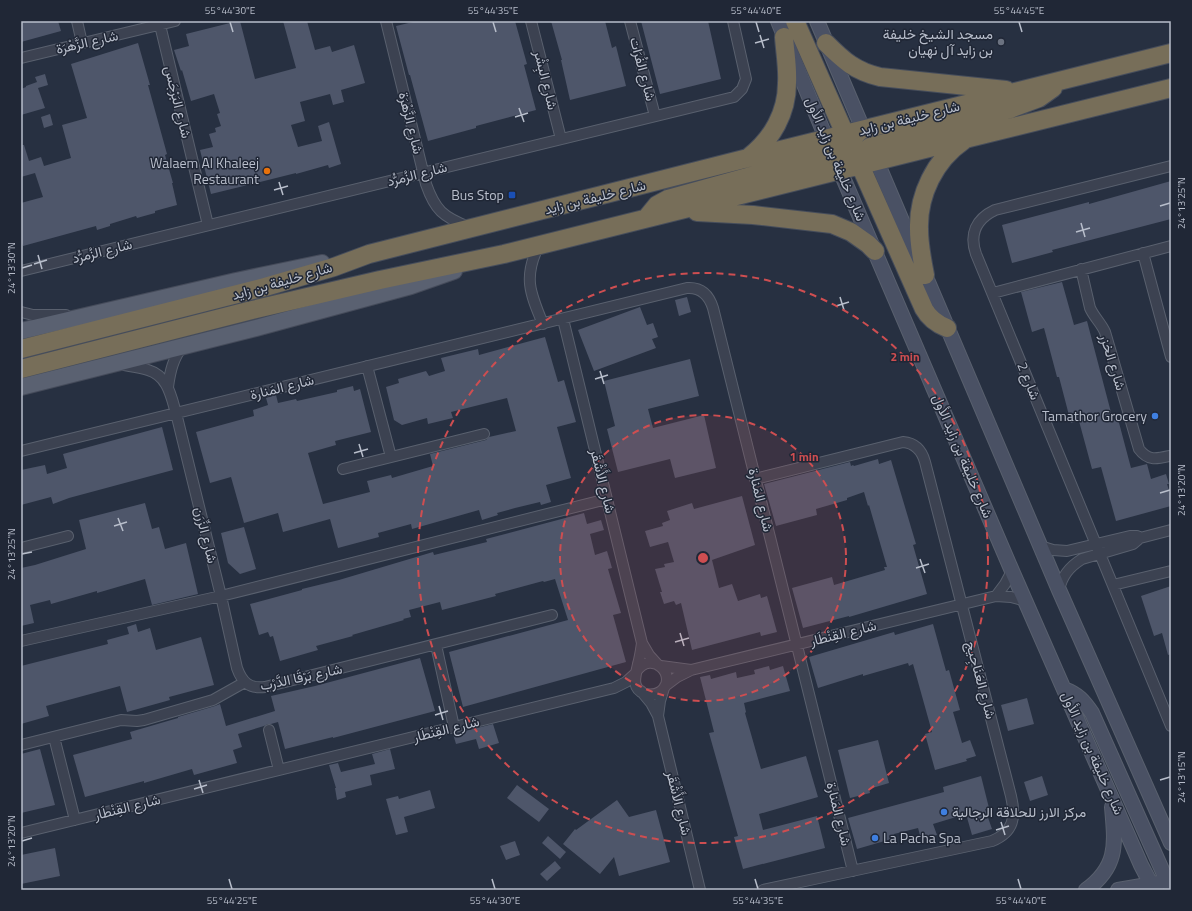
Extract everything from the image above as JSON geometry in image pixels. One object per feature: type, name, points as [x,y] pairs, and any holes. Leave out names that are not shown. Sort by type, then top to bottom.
[{"type":"highway","points":[[794,21],[924,309],[936,323],[947,328]]},
{"type":"highway","points":[[748,158],[769,136],[780,119],[784,105],[788,84],[781,29]]},
{"type":"highway","points":[[826,43],[845,61],[854,67],[871,74],[1019,92]]},
{"type":"highway","name":"شارع خليفة بن زايد","points":[[21,369],[248,311],[380,280],[504,254],[674,211],[1019,92],[1171,53]]},
{"type":"highway","points":[[646,218],[657,205],[668,199],[1020,106],[1039,98],[1063,80]]},
{"type":"highway","name":"شارع خليفة بن زايد","points":[[21,349],[313,274],[369,254],[748,158],[852,150],[969,138],[1171,88]]},
{"type":"highway","points":[[925,275],[918,229],[920,212],[926,188],[936,167],[944,158],[969,138]]},
{"type":"highway","points":[[674,211],[753,215],[832,224],[851,232],[875,251]]},
{"type":"main road","name":"شارع خليفة بن زايد الأول","points":[[817,21],[826,43],[875,251],[1012,571],[1111,794],[1162,885]]},
{"type":"main road","name":"شارع خليفة بن زايد الأول","points":[[781,29],[925,275],[1059,590],[1171,843]]},
{"type":"main road","points":[[21,331],[244,279],[369,254]]},
{"type":"main road","points":[[21,387],[256,328],[411,286],[504,254]]},
{"type":"main road","points":[[1064,689],[1081,698],[1092,713],[1162,885],[1118,890]]},
{"type":"main road","points":[[1086,890],[1102,877],[1113,854],[1114,830],[1111,794]]},
{"type":"main road","points":[[1160,820],[1171,830]]},
{"type":"street","points":[[77,21],[82,43]]},
{"type":"street","name":"شارع الزَّهْرَة","points":[[21,58],[176,21]]},
{"type":"street","name":"شارع الزَّهْرَة","points":[[386,21],[429,194],[438,209],[449,218],[471,228]]},
{"type":"street","name":"شارع البِشْر","points":[[531,21],[561,139]]},
{"type":"street","name":"شارع الفُرَات","points":[[630,21],[655,116]]},
{"type":"street","name":"شارع الزُمرُّد","points":[[21,271],[734,97],[742,90],[745,73],[733,21]]},
{"type":"street","name":"شارع البَرْجَس","points":[[160,25],[208,225]]},
{"type":"street","name":"شارع 2","points":[[1171,166],[995,210],[989,213],[978,223],[973,242],[976,254],[1171,726]]},
{"type":"street","points":[[539,245],[532,262],[530,281],[532,299],[543,324]]},
{"type":"street","points":[[993,294],[1081,269],[1171,246]]},
{"type":"street","points":[[1143,253],[1171,356]]},
{"type":"street","name":"شارع الخزر","points":[[1081,269],[1090,308],[1105,332],[1139,449],[1142,453],[1152,458],[1170,458]]},
{"type":"street","name":"شارع المَنارة","points":[[21,450],[687,288],[702,291],[709,299],[713,308],[853,871]]},
{"type":"street","points":[[21,312],[33,315],[86,315]]},
{"type":"street","name":"شارع الأَشْقَر","points":[[563,319],[642,643],[649,655],[660,665]]},
{"type":"street","name":"شارع الزِّرَن","points":[[168,387],[174,360],[183,346]]},
{"type":"street","name":"شارع الزِّرَن","points":[[117,363],[154,372],[160,376],[168,387],[176,413],[221,596],[237,668],[240,677],[245,682]]},
{"type":"street","points":[[367,366],[392,457]]},
{"type":"street","points":[[343,469],[484,434]]},
{"type":"street","name":"شارع العَنَاجِيج","points":[[756,479],[903,442],[908,442],[921,452],[925,462],[1014,808],[1013,820],[1007,830],[1003,835],[992,841],[763,890]]},
{"type":"street","points":[[21,641],[221,596],[607,499]]},
{"type":"street","points":[[1059,590],[1063,577],[1071,567],[1082,559],[1133,544],[1140,538],[1171,530]]},
{"type":"street","points":[[21,548],[68,536]]},
{"type":"street","points":[[1040,546],[1053,550],[1067,551],[1130,536],[1137,536],[1140,538]]},
{"type":"street","points":[[996,596],[1012,571]]},
{"type":"street","points":[[1113,585],[1171,571]]},
{"type":"street","name":"شارع القِنْطَار","points":[[664,687],[677,677],[691,670],[961,604],[996,596],[1011,597],[1026,601]]},
{"type":"street","name":"شارع بَرْقَا الدَّرْب","points":[[21,745],[121,720],[144,720],[214,700],[245,682],[254,687],[265,687],[552,615]]},
{"type":"street","name":"شارع الأَشْقَر","points":[[636,672],[642,643]]},
{"type":"street","points":[[436,645],[454,727]]},
{"type":"street","points":[[650,663],[660,665],[666,676],[664,687],[657,693],[653,694],[645,694],[640,691],[637,688],[635,680],[638,668],[650,663]]},
{"type":"street","name":"شارع القِنْطَار","points":[[660,665],[691,670]]},
{"type":"street","name":"شارع القِنْطَار","points":[[21,833],[614,688],[626,682],[636,672]]},
{"type":"street","name":"شارع الأَشْقَر","points":[[658,716],[664,687]]},
{"type":"street","name":"شارع القِنْطَار","points":[[614,688],[640,691]]},
{"type":"street","name":"شارع الأَشْقَر","points":[[640,691],[651,703],[658,716],[700,890]]},
{"type":"street","points":[[269,730],[279,770]]},
{"type":"street","points":[[54,737],[75,820]]},
{"type":"building","points":[[21,21],[58,21],[61,31],[21,42]]},
{"type":"building","points":[[240,21],[255,79],[296,68],[283,21],[307,21],[315,50],[330,46],[332,52],[354,45],[365,83],[341,90],[344,102],[333,105],[330,94],[300,102],[305,121],[291,125],[298,147],[322,141],[318,126],[329,122],[341,164],[329,168],[328,165],[211,194],[200,150],[213,147],[209,134],[216,132],[215,128],[221,126],[217,114],[220,113],[214,94],[191,101],[182,70],[181,71],[174,50],[189,46],[186,34]]},
{"type":"building","points":[[417,21],[515,21],[527,64],[524,65],[536,110],[428,141],[396,26]]},
{"type":"building","points":[[551,21],[605,21],[612,48],[616,46],[626,86],[570,100],[562,60]]},
{"type":"building","points":[[641,21],[708,21],[721,79],[660,94]]},
{"type":"building","points":[[138,43],[167,154],[165,155],[173,183],[177,205],[155,211],[155,213],[137,218],[136,216],[110,224],[110,226],[97,230],[96,226],[23,246],[21,240],[21,203],[43,197],[35,173],[21,177],[21,145],[24,145],[29,161],[41,157],[44,166],[71,158],[62,125],[87,118],[71,64]]},
{"type":"building","points":[[45,74],[48,85],[38,88],[45,108],[21,115],[21,89],[37,82],[35,77]]},
{"type":"building","points":[[50,114],[53,125],[44,128],[41,117]]},
{"type":"building","points":[[1171,181],[1171,219],[1052,250],[1053,252],[1012,263],[1002,225],[1089,202],[1089,204]]},
{"type":"building","points":[[1062,282],[1074,325],[1087,321],[1113,420],[1118,419],[1131,468],[1147,464],[1151,479],[1166,474],[1169,484],[1167,484],[1171,497],[1171,506],[1116,521],[1101,467],[1092,469],[1079,421],[1071,423],[1044,328],[1032,332],[1021,292]]},
{"type":"building","points":[[687,297],[691,312],[679,316],[675,300]]},
{"type":"building","points":[[640,307],[647,325],[653,323],[658,337],[652,339],[656,348],[594,371],[578,330]]},
{"type":"building","points":[[545,337],[558,382],[564,380],[576,422],[557,427],[571,478],[546,485],[551,502],[541,505],[540,502],[515,508],[497,513],[498,515],[482,520],[479,510],[412,529],[411,524],[378,533],[379,537],[338,548],[330,519],[283,532],[278,513],[244,523],[231,477],[210,483],[196,432],[254,416],[253,410],[268,405],[266,398],[276,395],[278,403],[296,399],[297,401],[337,392],[337,390],[353,386],[354,391],[360,389],[371,432],[335,441],[336,445],[308,453],[323,504],[370,492],[367,481],[391,475],[392,478],[433,466],[430,454],[516,431],[507,398],[451,412],[453,418],[428,424],[427,418],[402,425],[394,420],[386,387],[399,383],[398,379],[426,371],[429,376],[445,371],[441,358],[478,349],[479,355]]},
{"type":"building","points":[[690,359],[699,396],[648,409],[653,428],[704,415],[716,468],[675,478],[670,459],[618,472],[607,429],[615,426],[604,381]]},
{"type":"building","points":[[162,427],[173,470],[69,498],[53,504],[51,497],[21,505],[21,470],[45,465],[47,474],[67,468],[63,454]]},
{"type":"building","points":[[878,459],[879,464],[891,460],[916,544],[913,545],[927,594],[849,617],[803,628],[792,588],[832,577],[834,585],[885,570],[884,567],[887,567],[864,492],[847,498],[847,500],[816,509],[817,515],[776,526],[764,484],[850,462],[851,466],[854,466]]},
{"type":"building","points":[[742,496],[755,545],[712,560],[719,588],[732,584],[738,601],[760,594],[761,598],[767,596],[777,632],[761,636],[760,632],[692,650],[681,603],[676,605],[674,601],[664,604],[660,592],[662,592],[655,569],[665,567],[664,564],[674,562],[668,542],[650,547],[645,531],[663,526],[662,523],[670,520],[667,511],[692,503],[694,509]]},
{"type":"building","points":[[145,503],[152,529],[159,527],[165,549],[186,543],[198,594],[152,605],[145,579],[51,604],[50,600],[30,605],[34,623],[21,626],[21,568],[86,549],[79,520]]},
{"type":"building","points":[[584,513],[587,524],[601,520],[604,530],[590,534],[595,555],[607,551],[612,568],[608,569],[621,613],[613,615],[626,662],[463,707],[449,652],[568,620],[555,579],[495,594],[496,596],[442,610],[440,602],[409,610],[411,617],[403,619],[404,620],[316,646],[318,650],[280,661],[273,636],[270,637],[268,632],[259,635],[250,604],[339,580],[433,552],[434,555],[487,542],[486,539]]},
{"type":"building","points":[[244,527],[256,569],[240,574],[228,563],[221,533]]},
{"type":"building","points":[[1171,586],[1171,654],[1168,655],[1162,633],[1154,636],[1141,596]]},
{"type":"building","points":[[136,624],[138,632],[150,628],[156,650],[201,637],[214,685],[169,697],[170,700],[127,712],[120,686],[46,706],[49,716],[21,724],[21,666],[108,644],[107,640],[129,634],[127,627]]},
{"type":"building","points":[[933,624],[946,671],[949,670],[960,710],[953,712],[962,743],[970,740],[976,756],[966,759],[967,761],[935,770],[925,734],[932,732],[913,664],[909,666],[908,663],[863,676],[863,674],[818,688],[809,657],[894,632],[895,635]]},
{"type":"building","points":[[420,658],[435,711],[285,749],[278,722],[268,724],[238,734],[242,747],[233,750],[237,763],[194,775],[192,769],[144,783],[144,781],[85,797],[73,755],[132,739],[130,732],[220,704],[226,726],[275,711],[271,696]]},
{"type":"building","points":[[769,666],[770,670],[783,666],[790,691],[744,703],[745,713],[761,769],[806,756],[818,797],[759,814],[763,830],[817,816],[825,848],[743,869],[734,837],[738,836],[709,733],[714,732],[700,677],[710,675],[711,679],[736,672],[737,678],[755,674],[754,670]]},
{"type":"building","points":[[1027,698],[1034,724],[1008,731],[1001,705]]},
{"type":"building","points":[[493,724],[499,743],[479,749],[476,739],[456,744],[453,734]]},
{"type":"building","points":[[878,740],[889,783],[869,789],[870,793],[850,798],[838,750]]},
{"type":"building","points":[[40,749],[55,805],[21,813],[21,754]]},
{"type":"building","points":[[390,749],[395,769],[370,775],[372,785],[345,792],[346,797],[337,800],[336,788],[329,765],[338,763],[341,772],[375,764],[372,754]]},
{"type":"building","points":[[981,776],[989,808],[985,809],[992,829],[972,835],[966,814],[933,824],[937,835],[921,839],[918,828],[894,834],[895,838],[857,849],[848,818],[944,792],[943,787]]},
{"type":"building","points":[[1042,776],[1048,795],[1030,801],[1024,782]]},
{"type":"building","points":[[517,785],[549,809],[539,822],[507,798]]},
{"type":"building","points":[[430,790],[435,808],[404,817],[408,832],[396,835],[386,799],[398,796],[399,799]]},
{"type":"building","points":[[617,800],[629,817],[656,810],[670,862],[619,876],[614,857],[600,874],[563,844],[575,829],[576,830]]},
{"type":"building","points":[[548,836],[566,852],[560,859],[542,843]]},
{"type":"building","points":[[515,841],[520,855],[506,860],[500,846]]},
{"type":"building","points":[[55,848],[60,876],[21,884],[21,855]]},
{"type":"building","points":[[555,861],[561,868],[547,881],[540,874]]},
{"type":"place","name":"مسجد الشيخ خليفة بن زايد آل نهيان","points":[[1001,42]]},
{"type":"place","name":"Walaem Al Khaleej Restaurant","points":[[267,171]]},
{"type":"place","name":"Bus Stop","points":[[512,195]]},
{"type":"place","name":"Tamathor Grocery","points":[[1155,416]]},
{"type":"place","name":"مركز الارز للحلاقة الرجالية","points":[[944,812]]},
{"type":"place","name":"La Pacha Spa","points":[[875,838]]}]
